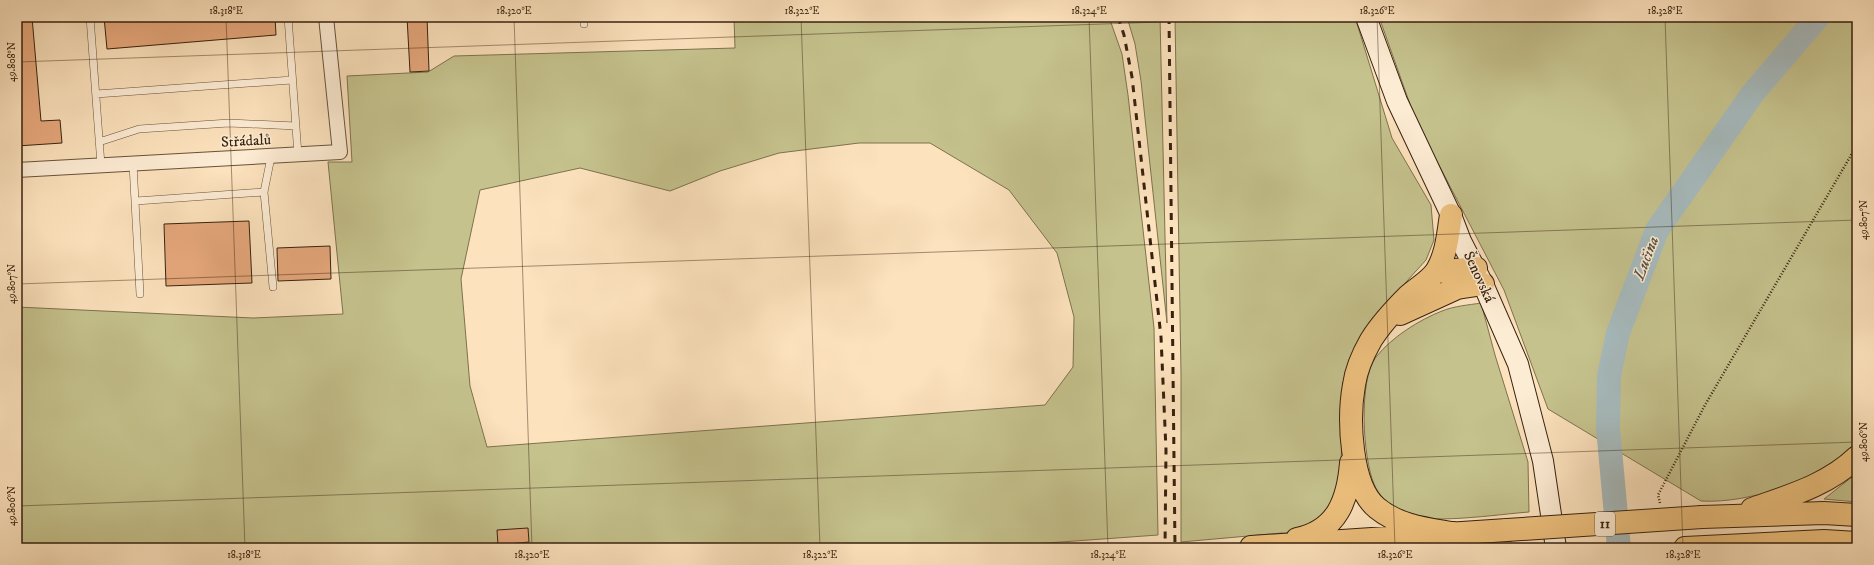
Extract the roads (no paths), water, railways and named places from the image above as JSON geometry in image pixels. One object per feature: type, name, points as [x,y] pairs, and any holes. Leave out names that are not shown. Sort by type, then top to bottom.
[{"type":"highway","points":[[1451,215],[1444,253],[1436,272],[1408,297],[1386,320],[1370,341],[1356,377],[1352,408],[1353,444],[1356,468],[1366,495],[1378,509],[1393,519],[1409,526],[1457,534]]},
{"type":"highway","points":[[1436,272],[1480,276]]},
{"type":"highway","points":[[1386,320],[1450,291],[1467,286],[1480,276]]},
{"type":"highway","points":[[1249,547],[1300,538],[1318,531],[1335,516],[1342,506],[1347,493],[1353,444]]},
{"type":"highway","name":"11","points":[[1732,516],[1809,488],[1846,468],[1857,457]]},
{"type":"highway","name":"11","points":[[1249,547],[1702,517],[1824,513],[1857,515]]},
{"type":"highway","points":[[1695,547],[1824,541],[1857,543]]},
{"type":"street","name":"Střádalů","points":[[17,170],[340,152],[326,17]]},
{"type":"street","name":"Šenovská","points":[[1366,17],[1397,101],[1451,215],[1461,241],[1480,276],[1518,364],[1543,461],[1556,548]]},
{"type":"lane","points":[[90,17],[101,165]]},
{"type":"lane","points":[[288,17],[298,155]]},
{"type":"lane","points":[[96,94],[292,80]]},
{"type":"lane","points":[[99,142],[139,129],[230,123],[296,126]]},
{"type":"lane","points":[[271,157],[264,192],[273,287]]},
{"type":"lane","points":[[133,164],[140,294]]},
{"type":"lane","points":[[136,201],[264,192]]},
{"type":"waterway","name":"Lučina","points":[[1619,548],[1608,428],[1609,376],[1618,333],[1657,230],[1753,93],[1818,17]]},
{"type":"railway","points":[[1118,17],[1124,35],[1132,77],[1161,337],[1166,450],[1165,548]]},
{"type":"railway","points":[[1169,17],[1175,548]]}]
